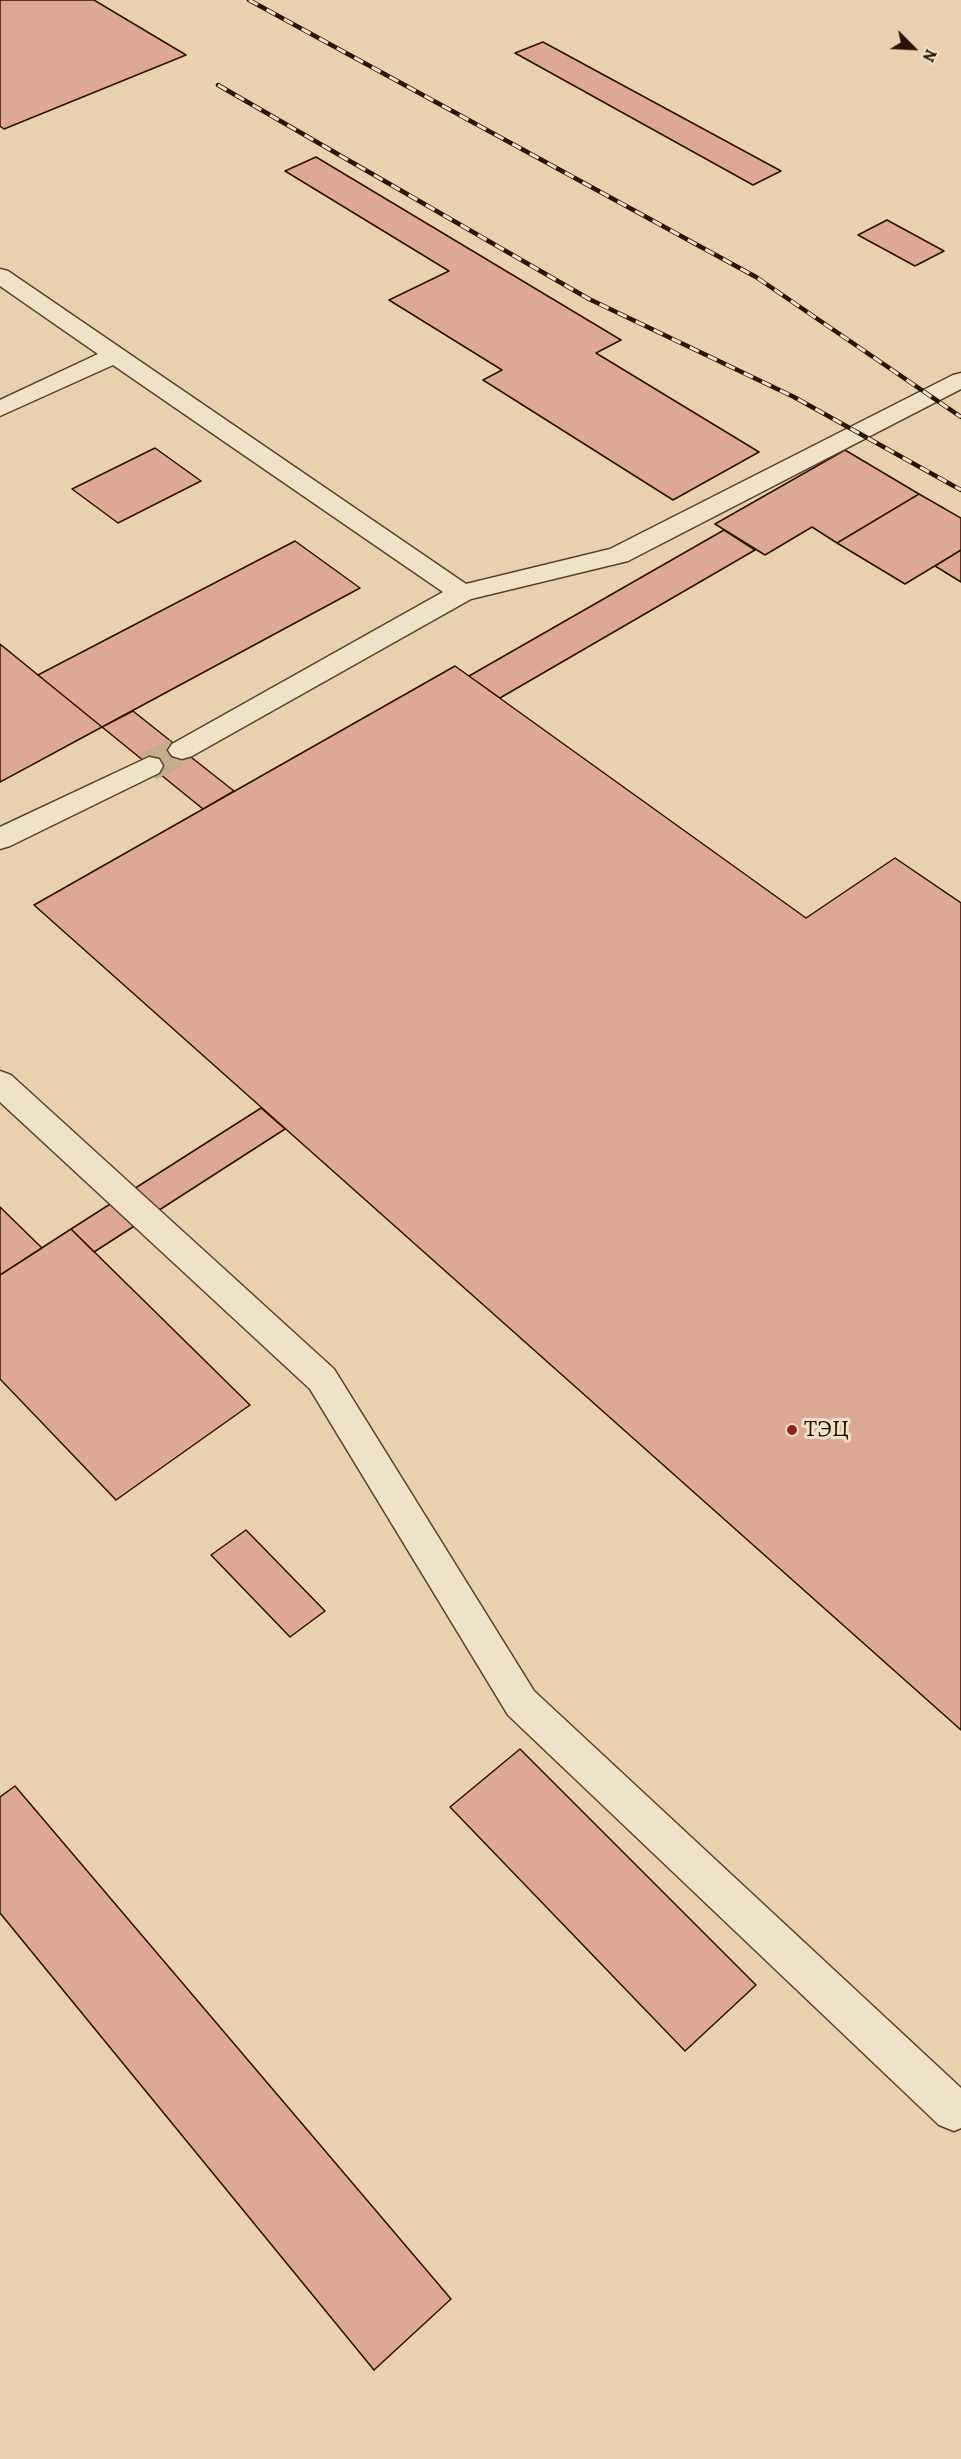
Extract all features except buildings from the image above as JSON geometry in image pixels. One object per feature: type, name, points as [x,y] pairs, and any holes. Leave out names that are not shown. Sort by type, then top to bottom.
[{"type":"lane","points":[[0,276],[462,592]]},
{"type":"lane","points":[[0,409],[115,355]]},
{"type":"lane","points":[[182,750],[462,592],[619,555],[961,380]]},
{"type":"lane","points":[[0,838],[149,766]]},
{"type":"lane","points":[[0,1083],[322,1379],[521,1703],[954,2110]]},
{"type":"tunnel","points":[[149,766],[182,750]]},
{"type":"railway","points":[[249,0],[756,277],[961,417]]},
{"type":"railway","points":[[218,85],[589,299],[794,397],[961,490]]},
{"type":"place","name":"ТЭЦ","points":[[792,1430]]}]
